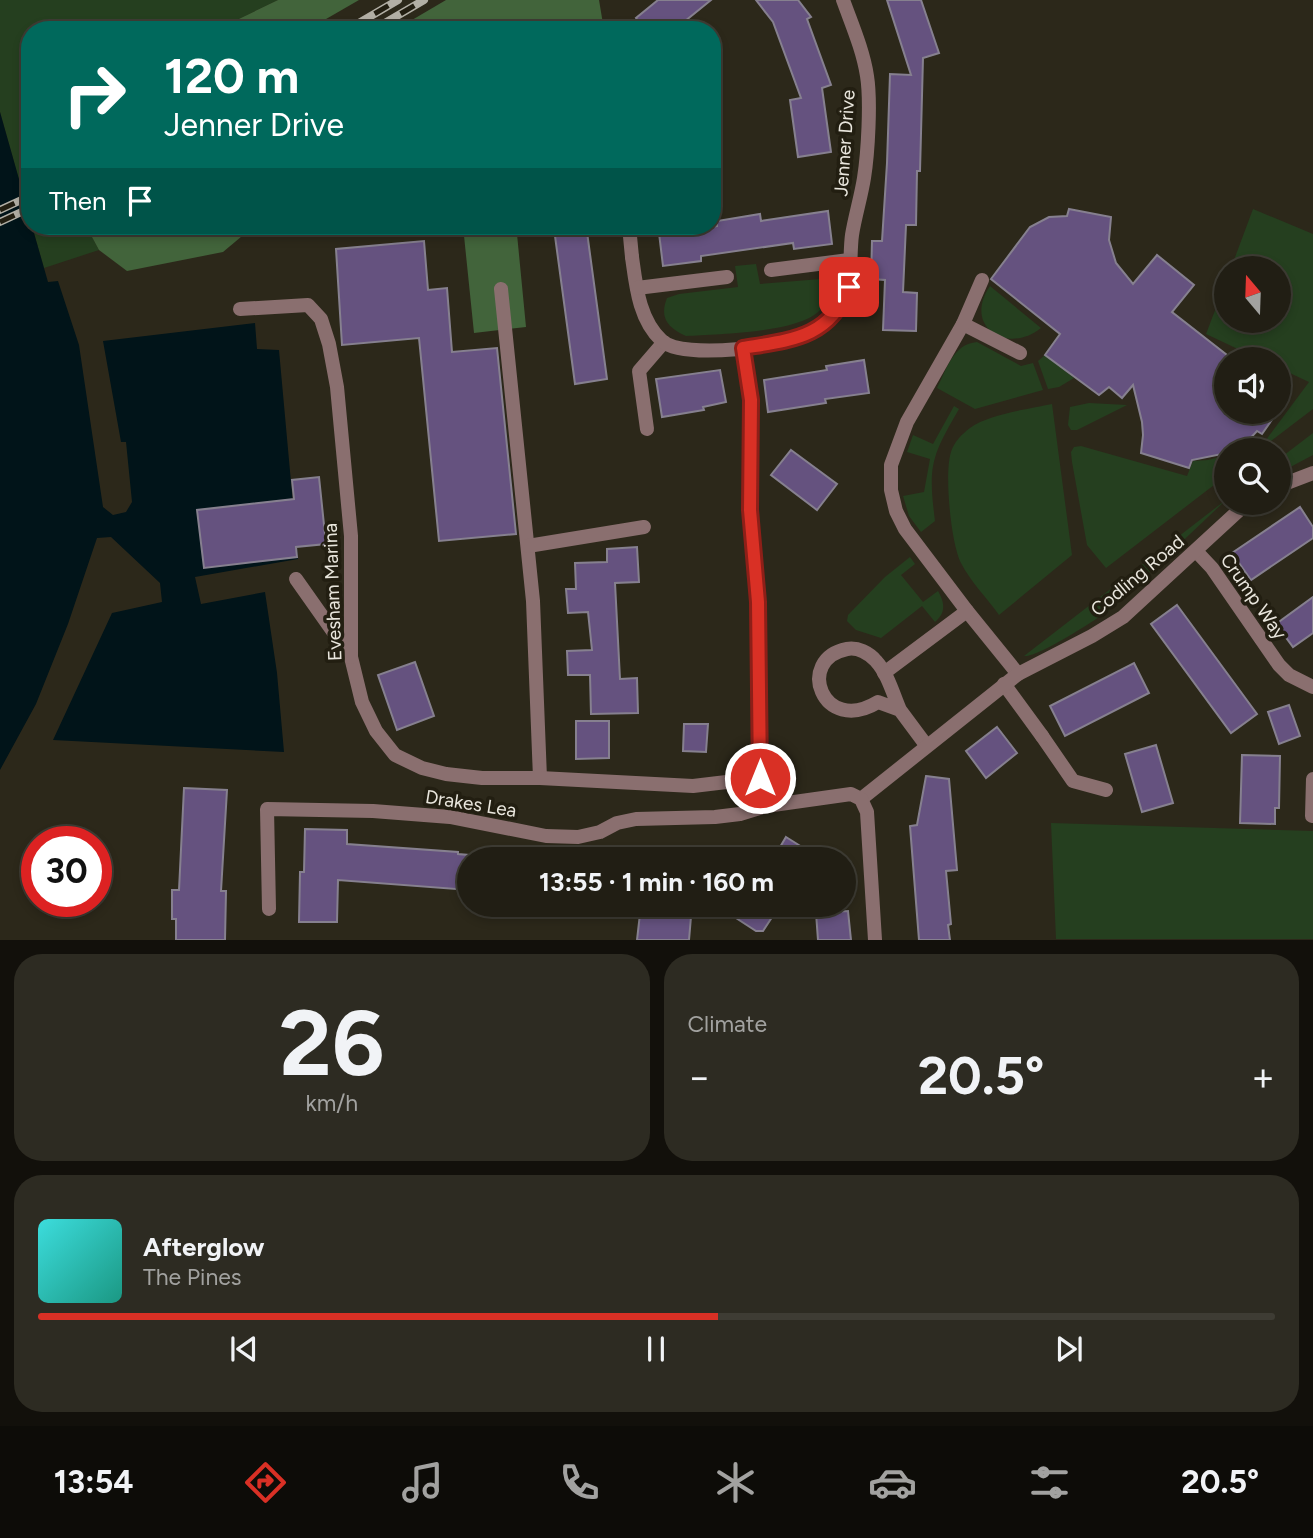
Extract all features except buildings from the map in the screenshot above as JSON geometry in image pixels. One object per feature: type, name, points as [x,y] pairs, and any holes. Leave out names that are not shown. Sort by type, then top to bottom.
[{"type":"street","name":"Jenner Drive","points":[[664,342],[703,352],[786,341],[811,334],[828,321],[842,305],[849,287],[849,260],[864,177],[868,80],[865,63],[843,0]]},
{"type":"street","points":[[630,235],[643,313],[664,342],[639,371],[647,429]]},
{"type":"street","points":[[771,270],[849,260]]},
{"type":"street","points":[[637,288],[727,277]]},
{"type":"street","points":[[982,280],[963,324],[907,422],[891,465],[891,490],[896,511],[905,529],[1018,674]]},
{"type":"street","points":[[500,289],[533,601],[540,778]]},
{"type":"street","name":"Evesham Marina","points":[[240,309],[308,305],[321,319],[337,387],[351,536],[351,657],[362,702],[376,731],[395,755],[422,768],[446,775],[482,778],[540,778],[693,786],[760,778]]},
{"type":"street","points":[[963,324],[1020,353]]},
{"type":"street","points":[[743,348],[751,400],[750,510],[758,602],[760,778],[765,806],[839,794],[851,794],[861,799],[867,812],[875,940]]},
{"type":"street","points":[[1291,482],[1312,475]]},
{"type":"street","name":"Codling Road","points":[[861,799],[1018,674],[1123,617],[1234,515]]},
{"type":"street","points":[[528,546],[644,527]]},
{"type":"street","name":"Crump Way","points":[[1196,551],[1212,568],[1279,665],[1289,675],[1313,687]]},
{"type":"street","points":[[296,579],[351,657]]},
{"type":"street","points":[[884,673],[967,611]]},
{"type":"street","points":[[900,710],[878,702],[865,710],[846,711],[836,708],[820,691],[820,671],[826,661],[841,650],[853,648],[865,652],[876,661],[884,673],[900,710],[926,745]]},
{"type":"street","points":[[1004,684],[1073,781],[1107,790]]},
{"type":"street","points":[[1312,816],[1313,779]]},
{"type":"street","name":"Drakes Lea","points":[[269,909],[267,808],[373,811],[450,817],[546,836],[578,837],[636,819],[715,817],[740,814],[765,806]]},
{"type":"green space","points":[[0,0],[278,0],[235,21],[21,21],[21,187],[0,112]]},
{"type":"green space","points":[[278,0],[359,0],[323,21],[235,21]]},
{"type":"green space","points":[[446,0],[599,0],[602,21],[410,21]]},
{"type":"green space","points":[[1253,209],[1313,234],[1313,409],[1275,438],[1267,438],[1278,424],[1291,424],[1291,406],[1309,382],[1291,374],[1291,347],[1234,347],[1206,334],[1214,313],[1214,333],[1291,333],[1292,256],[1235,256]]},
{"type":"green space","points":[[35,235],[91,235],[99,250],[44,268]]},
{"type":"green space","points":[[91,235],[243,235],[223,252],[127,271],[99,250]]},
{"type":"green space","points":[[464,235],[517,235],[526,327],[474,333]]},
{"type":"green space","points":[[756,264],[760,284],[821,279],[828,284],[825,304],[810,318],[757,331],[686,336],[670,326],[664,311],[667,298],[679,294],[738,287],[735,266]]},
{"type":"green space","points":[[990,286],[1041,328],[1028,336],[1015,339],[993,332],[985,324],[982,314],[983,301]]},
{"type":"green space","points":[[977,342],[1021,366],[1033,363],[1043,390],[975,409],[937,388],[956,352]]},
{"type":"green space","points":[[1045,355],[1074,378],[1059,387],[1048,389],[1038,361]]},
{"type":"green space","points":[[1089,403],[1127,405],[1077,430],[1071,430],[1068,425],[1070,407]]},
{"type":"green space","points":[[1052,404],[1072,555],[999,615],[969,576],[957,554],[948,491],[951,452],[961,436],[978,423]]},
{"type":"green space","points":[[954,406],[959,409],[937,451],[932,474],[935,521],[921,532],[909,516],[903,496],[924,492],[930,459],[907,452],[913,435],[933,444]]},
{"type":"green space","points":[[1313,433],[1313,455],[1291,467],[1291,450]]},
{"type":"green space","points":[[1081,446],[1187,476],[1193,461],[1214,458],[1214,485],[1106,568],[1087,545],[1072,462],[1071,452],[1074,447]]},
{"type":"green space","points":[[1214,509],[1112,608],[1054,644],[1024,656]]},
{"type":"green space","points":[[910,557],[915,564],[901,575],[923,602],[938,591],[943,608],[939,619],[935,622],[922,606],[881,638],[856,630],[847,621],[848,615],[885,577]]},
{"type":"green space","points":[[1051,823],[1313,831],[1313,939],[1056,939]]},
{"type":"shaded area","points":[[0,112],[21,186],[21,235],[35,235],[48,282],[58,281],[79,345],[103,507],[113,515],[126,512],[132,502],[126,442],[121,442],[103,341],[255,323],[257,349],[279,350],[298,559],[195,577],[201,604],[265,592],[277,673],[284,752],[53,740],[112,613],[162,602],[160,583],[111,537],[97,538],[68,624],[36,704],[0,770]]},
{"type":"railway","points":[[362,21],[398,0]]},
{"type":"railway","points":[[388,21],[424,0]]},
{"type":"railway","points":[[0,210],[21,200]]},
{"type":"railway","points":[[0,222],[21,212]]},
{"type":"route","points":[[760,778],[758,602],[750,510],[751,400],[743,348],[811,334],[828,321],[842,305],[849,287]]}]
